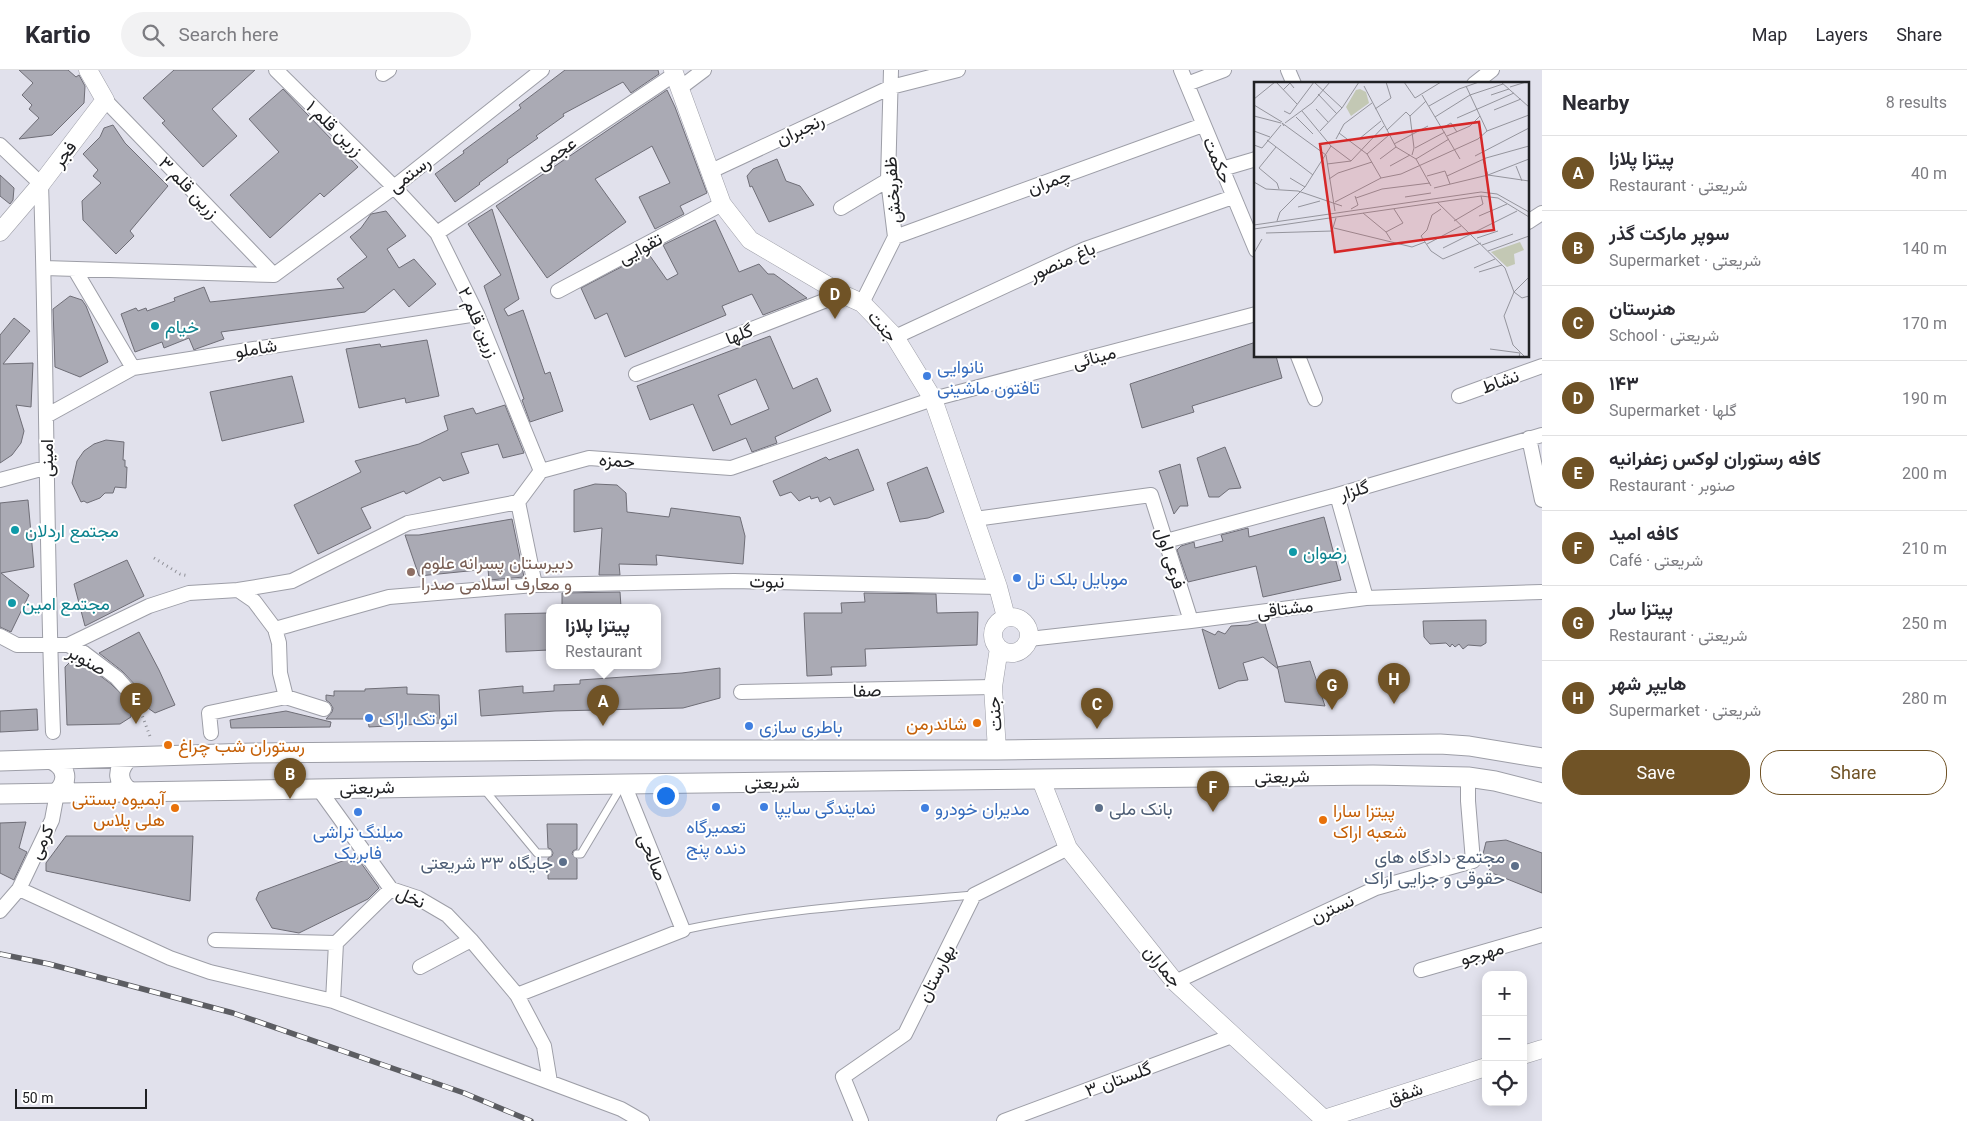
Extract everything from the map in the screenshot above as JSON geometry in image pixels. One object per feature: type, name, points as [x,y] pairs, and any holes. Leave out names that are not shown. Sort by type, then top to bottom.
[{"type":"main road","name":"شریعتی","points":[[0,760],[128,758],[252,753],[585,750],[997,750],[1440,744],[1469,746],[1542,758]]},
{"type":"main road","points":[[128,758],[122,764],[119,772],[120,781],[124,788],[131,793]]},
{"type":"main road","points":[[52,760],[63,768],[66,774],[66,782],[58,793]]},
{"type":"main road","name":"شریعتی","points":[[0,794],[318,788],[1373,775],[1468,777],[1542,792]]},
{"type":"street","points":[[88,70],[105,100]]},
{"type":"street","name":"زرین قلم ۱","points":[[276,70],[394,186]]},
{"type":"street","name":"رستمی","points":[[274,275],[394,186],[542,70]]},
{"type":"street","name":"عجمی","points":[[437,233],[676,77],[704,70]]},
{"type":"street","name":"ظفربخش","points":[[862,303],[895,237],[888,180],[891,70]]},
{"type":"street","name":"رنجبران","points":[[709,172],[891,87],[958,70]]},
{"type":"street","name":"حکمت","points":[[1181,70],[1254,245]]},
{"type":"street","points":[[1186,84],[1224,70]]},
{"type":"street","points":[[1288,70],[1293,82]]},
{"type":"street","points":[[1477,82],[1492,70]]},
{"type":"street","name":"جنت","points":[[676,77],[722,204],[750,240],[842,294],[862,303],[895,337],[933,399],[998,587],[1006,617]]},
{"type":"street","name":"فجر","points":[[0,232],[41,184],[105,100]]},
{"type":"street","name":"زرین قلم ۳","points":[[105,100],[274,275]]},
{"type":"street","name":"چمران","points":[[895,237],[1204,125]]},
{"type":"street","points":[[0,145],[41,184]]},
{"type":"street","points":[[1222,168],[1254,160]]},
{"type":"street","points":[[841,208],[888,180]]},
{"type":"street","name":"امینی","points":[[41,184],[52,732]]},
{"type":"street","name":"زرین قلم ۲","points":[[394,186],[437,233],[477,314],[541,471]]},
{"type":"street","name":"باغ منصور","points":[[895,337],[1085,249],[1234,197]]},
{"type":"street","name":"تقوایی","points":[[558,291],[722,204]]},
{"type":"street","points":[[1530,221],[1542,213]]},
{"type":"street","points":[[44,268],[274,275]]},
{"type":"street","points":[[75,270],[133,368]]},
{"type":"street","name":"گلها","points":[[636,374],[842,294]]},
{"type":"street","name":"شاملو","points":[[46,416],[133,368],[477,314]]},
{"type":"street","name":"مینائی","points":[[933,399],[1254,315]]},
{"type":"street","points":[[1299,358],[1315,399]]},
{"type":"street","name":"نشاط","points":[[1458,396],[1542,366]]},
{"type":"street","name":"حمزه","points":[[541,471],[589,458],[730,468],[933,399]]},
{"type":"street","points":[[1536,436],[1542,500]]},
{"type":"street","name":"گلزار","points":[[1166,541],[1337,495],[1536,436]]},
{"type":"street","points":[[0,480],[46,468]]},
{"type":"street","points":[[68,645],[149,606],[190,592],[238,590],[292,581],[408,523],[518,502],[541,471]]},
{"type":"street","name":"فرعی اول","points":[[975,519],[1152,495],[1191,621]]},
{"type":"street","points":[[1337,495],[1366,598]]},
{"type":"street","points":[[518,502],[535,586]]},
{"type":"street","name":"نبوت","points":[[275,629],[389,597],[535,586],[734,581],[998,587]]},
{"type":"street","points":[[238,590],[254,601],[275,629],[279,643],[280,673],[286,697]]},
{"type":"street","name":"مشتاقی","points":[[1029,639],[1191,621],[1366,598],[1542,592]]},
{"type":"street","points":[[1006,617],[1018,618],[1024,622],[1030,633],[1029,639],[1024,648],[1014,653],[1003,652],[995,644],[993,634],[997,624],[1006,617]]},
{"type":"street","name":"صنوبر","points":[[0,636],[17,644],[68,645],[84,653],[117,678],[132,695]]},
{"type":"street","name":"جنت","points":[[997,750],[992,687],[999,648]]},
{"type":"street","name":"صفا","points":[[740,692],[992,687]]},
{"type":"street","points":[[211,733],[210,713],[286,697],[324,709]]},
{"type":"street","name":"نسترن","points":[[1175,982],[1376,888],[1473,861],[1468,777]]},
{"type":"street","name":"جماران","points":[[1040,780],[1068,848],[1175,982],[1323,1120]]},
{"type":"street","name":"صالحی","points":[[624,784],[683,930]]},
{"type":"street","name":"نخل","points":[[318,788],[391,889],[418,898],[447,915],[471,940],[517,995],[544,1046],[550,1082]]},
{"type":"street","name":"کرمی","points":[[0,911],[19,889],[52,820],[58,793]]},
{"type":"street","points":[[974,895],[1068,848]]},
{"type":"street","points":[[19,889],[170,958],[202,969],[333,1001],[621,1109],[642,1121]]},
{"type":"street","points":[[333,1001],[336,943],[391,889]]},
{"type":"street","name":"بهارستان","points":[[861,1121],[843,1077],[905,1034],[974,895]]},
{"type":"street","points":[[517,995],[683,930]]},
{"type":"street","name":"مهرجو","points":[[1421,970],[1542,935]]},
{"type":"street","points":[[215,940],[336,943]]},
{"type":"street","points":[[420,967],[471,940]]},
{"type":"street","name":"گلستان ۳","points":[[1004,1121],[1232,1036]]},
{"type":"street","points":[[1527,1054],[1542,1049]]},
{"type":"street","name":"شفق","points":[[1323,1120],[1482,1068]]},
{"type":"lane","points":[[577,854],[582,854],[624,784]]},
{"type":"lane","points":[[482,786],[537,854],[548,853]]},
{"type":"lane","points":[[683,930],[723,922],[857,905],[974,895]]},
{"type":"path","points":[[132,695],[149,730],[155,756]]},
{"type":"building","points":[[19,70],[68,70],[76,77],[79,75],[85,86],[84,103],[52,135],[19,139],[39,118],[29,109],[32,105],[22,95],[33,83]]},
{"type":"building","points":[[174,70],[255,70],[212,109],[237,136],[203,167],[162,123],[165,121],[143,98]]},
{"type":"building","points":[[565,70],[658,70],[659,74],[631,93],[623,82],[563,114],[564,116],[536,136],[538,138],[507,160],[508,162],[455,202],[435,174],[521,108],[519,105]]},
{"type":"building","points":[[283,89],[358,167],[324,197],[320,193],[270,238],[230,195],[279,152],[249,119]]},
{"type":"building","points":[[667,90],[707,193],[680,206],[684,214],[655,229],[639,197],[670,183],[652,146],[595,179],[626,222],[547,278],[496,206]]},
{"type":"building","points":[[113,125],[125,143],[168,186],[130,231],[134,236],[116,254],[83,220],[82,201],[101,183],[93,176],[98,170],[83,154],[100,137],[104,128]]},
{"type":"building","points":[[777,159],[786,181],[800,186],[814,205],[769,222],[752,186],[750,187],[747,176],[753,169]]},
{"type":"building","points":[[0,175],[14,188],[13,200],[10,204],[0,196]]},
{"type":"building","points":[[492,209],[519,299],[504,309],[508,316],[523,310],[545,374],[550,372],[563,411],[530,422],[522,400],[524,399],[484,286],[501,275],[468,224]]},
{"type":"building","points":[[386,211],[406,236],[387,249],[399,268],[414,259],[436,284],[409,307],[394,289],[365,312],[221,332],[224,339],[194,350],[189,338],[164,348],[162,342],[135,352],[121,314],[136,308],[138,311],[146,308],[147,311],[175,301],[174,298],[204,287],[210,302],[344,288],[337,279],[367,257],[350,237],[361,228],[371,214]]},
{"type":"building","points":[[715,220],[739,272],[759,264],[768,274],[774,274],[807,298],[763,315],[752,294],[722,306],[726,315],[625,357],[607,313],[595,319],[581,288],[648,253],[667,280],[678,274],[663,245]]},
{"type":"building","points":[[70,296],[82,300],[86,306],[108,362],[80,377],[55,367],[53,309]]},
{"type":"building","points":[[14,318],[30,331],[3,364],[33,363],[31,407],[16,405],[24,431],[21,443],[12,455],[0,463],[0,335]]},
{"type":"building","points":[[770,336],[793,389],[817,378],[831,411],[775,437],[777,443],[752,452],[746,438],[713,451],[693,404],[650,420],[637,386]],"holes":[[[756,379],[769,409],[731,425],[718,395]]]},
{"type":"building","points":[[427,340],[439,396],[406,403],[405,398],[359,408],[346,349],[380,344],[381,347]]},
{"type":"building","points":[[1254,343],[1254,358],[1277,358],[1282,378],[1192,406],[1194,412],[1142,428],[1130,384]]},
{"type":"building","points":[[292,376],[304,422],[222,441],[210,392]]},
{"type":"building","points":[[505,405],[524,453],[503,458],[498,444],[461,453],[469,473],[443,481],[440,477],[406,494],[404,491],[361,508],[371,528],[318,554],[294,505],[361,472],[355,461],[419,444],[448,430],[444,416],[473,408],[476,414]]},
{"type":"building","points":[[106,440],[124,442],[123,460],[125,460],[125,467],[127,467],[126,488],[115,487],[113,493],[105,493],[100,498],[87,503],[81,502],[72,483],[77,461],[84,451],[94,444]]},
{"type":"building","points":[[1225,447],[1241,488],[1229,489],[1219,497],[1209,497],[1197,458]]},
{"type":"building","points":[[858,449],[874,490],[834,505],[830,497],[820,502],[818,497],[811,499],[810,496],[799,501],[791,492],[780,496],[773,481],[826,457],[829,460]]},
{"type":"building","points":[[1180,464],[1188,506],[1180,506],[1174,514],[1159,471]]},
{"type":"building","points":[[927,467],[944,512],[928,518],[900,522],[887,483]]},
{"type":"building","points":[[595,484],[617,485],[626,493],[627,512],[669,517],[671,508],[740,517],[745,536],[743,564],[656,555],[657,565],[619,564],[620,575],[599,575],[602,528],[574,532],[574,490]]},
{"type":"building","name":"مجتمع اردلان","points":[[28,500],[34,567],[1,573],[29,595],[11,632],[0,627],[0,503]]},
{"type":"building","name":"رضوان","points":[[1324,517],[1341,580],[1263,597],[1256,566],[1188,582],[1177,550],[1181,546],[1194,542],[1195,548],[1223,541],[1221,535],[1248,528],[1249,537]]},
{"type":"building","points":[[512,519],[524,577],[489,580],[488,569],[419,576],[405,535],[419,535]]},
{"type":"building","points":[[127,560],[144,596],[85,626],[74,584]]},
{"type":"building","points":[[620,592],[621,604],[562,604],[562,593]]},
{"type":"building","points":[[864,593],[936,594],[937,613],[978,612],[977,645],[865,649],[866,666],[831,667],[832,675],[807,676],[804,613],[842,613],[841,603],[865,602]]},
{"type":"building","points":[[546,613],[546,650],[506,652],[505,614]]},
{"type":"building","points":[[1264,620],[1278,667],[1310,661],[1325,706],[1285,702],[1278,669],[1263,657],[1243,663],[1248,680],[1238,681],[1219,689],[1202,629],[1215,635],[1218,631],[1225,634],[1231,626],[1248,625]]},
{"type":"building","points":[[1486,620],[1486,643],[1481,646],[1468,645],[1463,649],[1459,644],[1455,647],[1452,644],[1450,647],[1446,643],[1430,644],[1424,637],[1423,621]]},
{"type":"building","points":[[139,632],[175,705],[155,713],[138,701],[141,694],[139,689],[122,671],[99,653]]},
{"type":"building","points":[[72,660],[82,662],[111,684],[130,703],[131,717],[120,724],[67,725],[65,667]]},
{"type":"building","points":[[720,668],[720,698],[683,708],[555,711],[481,716],[479,690],[523,686],[523,693],[554,691],[554,685],[580,684],[580,680],[682,673]]},
{"type":"building","points":[[407,687],[407,694],[439,695],[440,723],[369,727],[368,719],[326,719],[333,708],[326,700],[326,695],[334,696],[334,691],[365,691],[365,689]]},
{"type":"building","points":[[37,709],[38,730],[0,732],[0,711]]},
{"type":"building","points":[[286,711],[331,722],[330,727],[231,728],[230,720]]},
{"type":"building","points":[[26,822],[19,848],[27,852],[14,880],[0,873],[0,823]]},
{"type":"building","points":[[547,824],[577,824],[577,849],[572,854],[577,859],[577,879],[548,879],[548,858],[553,853],[548,848]]},
{"type":"building","points":[[66,836],[193,836],[190,901],[46,871],[46,863]]},
{"type":"building","name":"مجتمع دادگاه های حقوقی و جزایی اراک","points":[[1506,840],[1542,853],[1542,893],[1492,873],[1482,858],[1486,842]]},
{"type":"building","points":[[356,856],[379,888],[368,899],[299,933],[272,928],[256,899],[259,892]]},
{"type":"railway","points":[[0,954],[49,964],[233,1013],[464,1093],[531,1121]]},
{"type":"place","name":"۱۴۳","points":[[835,319]]},
{"type":"place","name":"خیام","points":[[155,326]]},
{"type":"place","name":"نانوایی تافتون ماشینی","points":[[927,376]]},
{"type":"place","name":"مجتمع اردلان","points":[[15,530]]},
{"type":"place","name":"رضوان","points":[[1293,552]]},
{"type":"place","name":"دبیرستان پسرانه علوم و معارف اسلامی صدرا","points":[[411,572]]},
{"type":"place","name":"موبایل بلک تل","points":[[1017,578]]},
{"type":"place","name":"مجتمع امین","points":[[12,603]]},
{"type":"place","name":"هایپر شهر","points":[[1394,704]]},
{"type":"place","name":"پیتزا سار","points":[[1332,710]]},
{"type":"place","name":"اتو تک اراک","points":[[369,718]]},
{"type":"place","name":"شاندرمن","points":[[977,723]]},
{"type":"place","name":"کافه رستوران لوکس زعفرانیه","points":[[136,724]]},
{"type":"place","name":"پیتزا پلازا","points":[[603,726]]},
{"type":"place","name":"باطری سازی","points":[[749,726]]},
{"type":"place","name":"هنرستان","points":[[1097,729]]},
{"type":"place","name":"رستوران شب چراغ","points":[[168,745]]},
{"type":"place","name":"سوپر مارکت گذر","points":[[290,799]]},
{"type":"place","name":"تعمیرگاه دنده پنج","points":[[716,807]]},
{"type":"place","name":"نمایندگی سایپا","points":[[764,807]]},
{"type":"place","name":"آبمیوه بستنی هلی پلاس","points":[[175,808]]},
{"type":"place","name":"مدیران خودرو","points":[[925,808]]},
{"type":"place","name":"بانک ملی","points":[[1099,808]]},
{"type":"place","name":"میلنگ تراشی فابریک","points":[[358,812]]},
{"type":"place","name":"کافه امید","points":[[1213,812]]},
{"type":"place","name":"پیتزا سارا شعبه اراک","points":[[1323,820]]},
{"type":"place","name":"جایگاه ۳۳ شریعتی","points":[[563,862]]},
{"type":"place","name":"مجتمع دادگاه های حقوقی و جزایی اراک","points":[[1515,866]]}]
